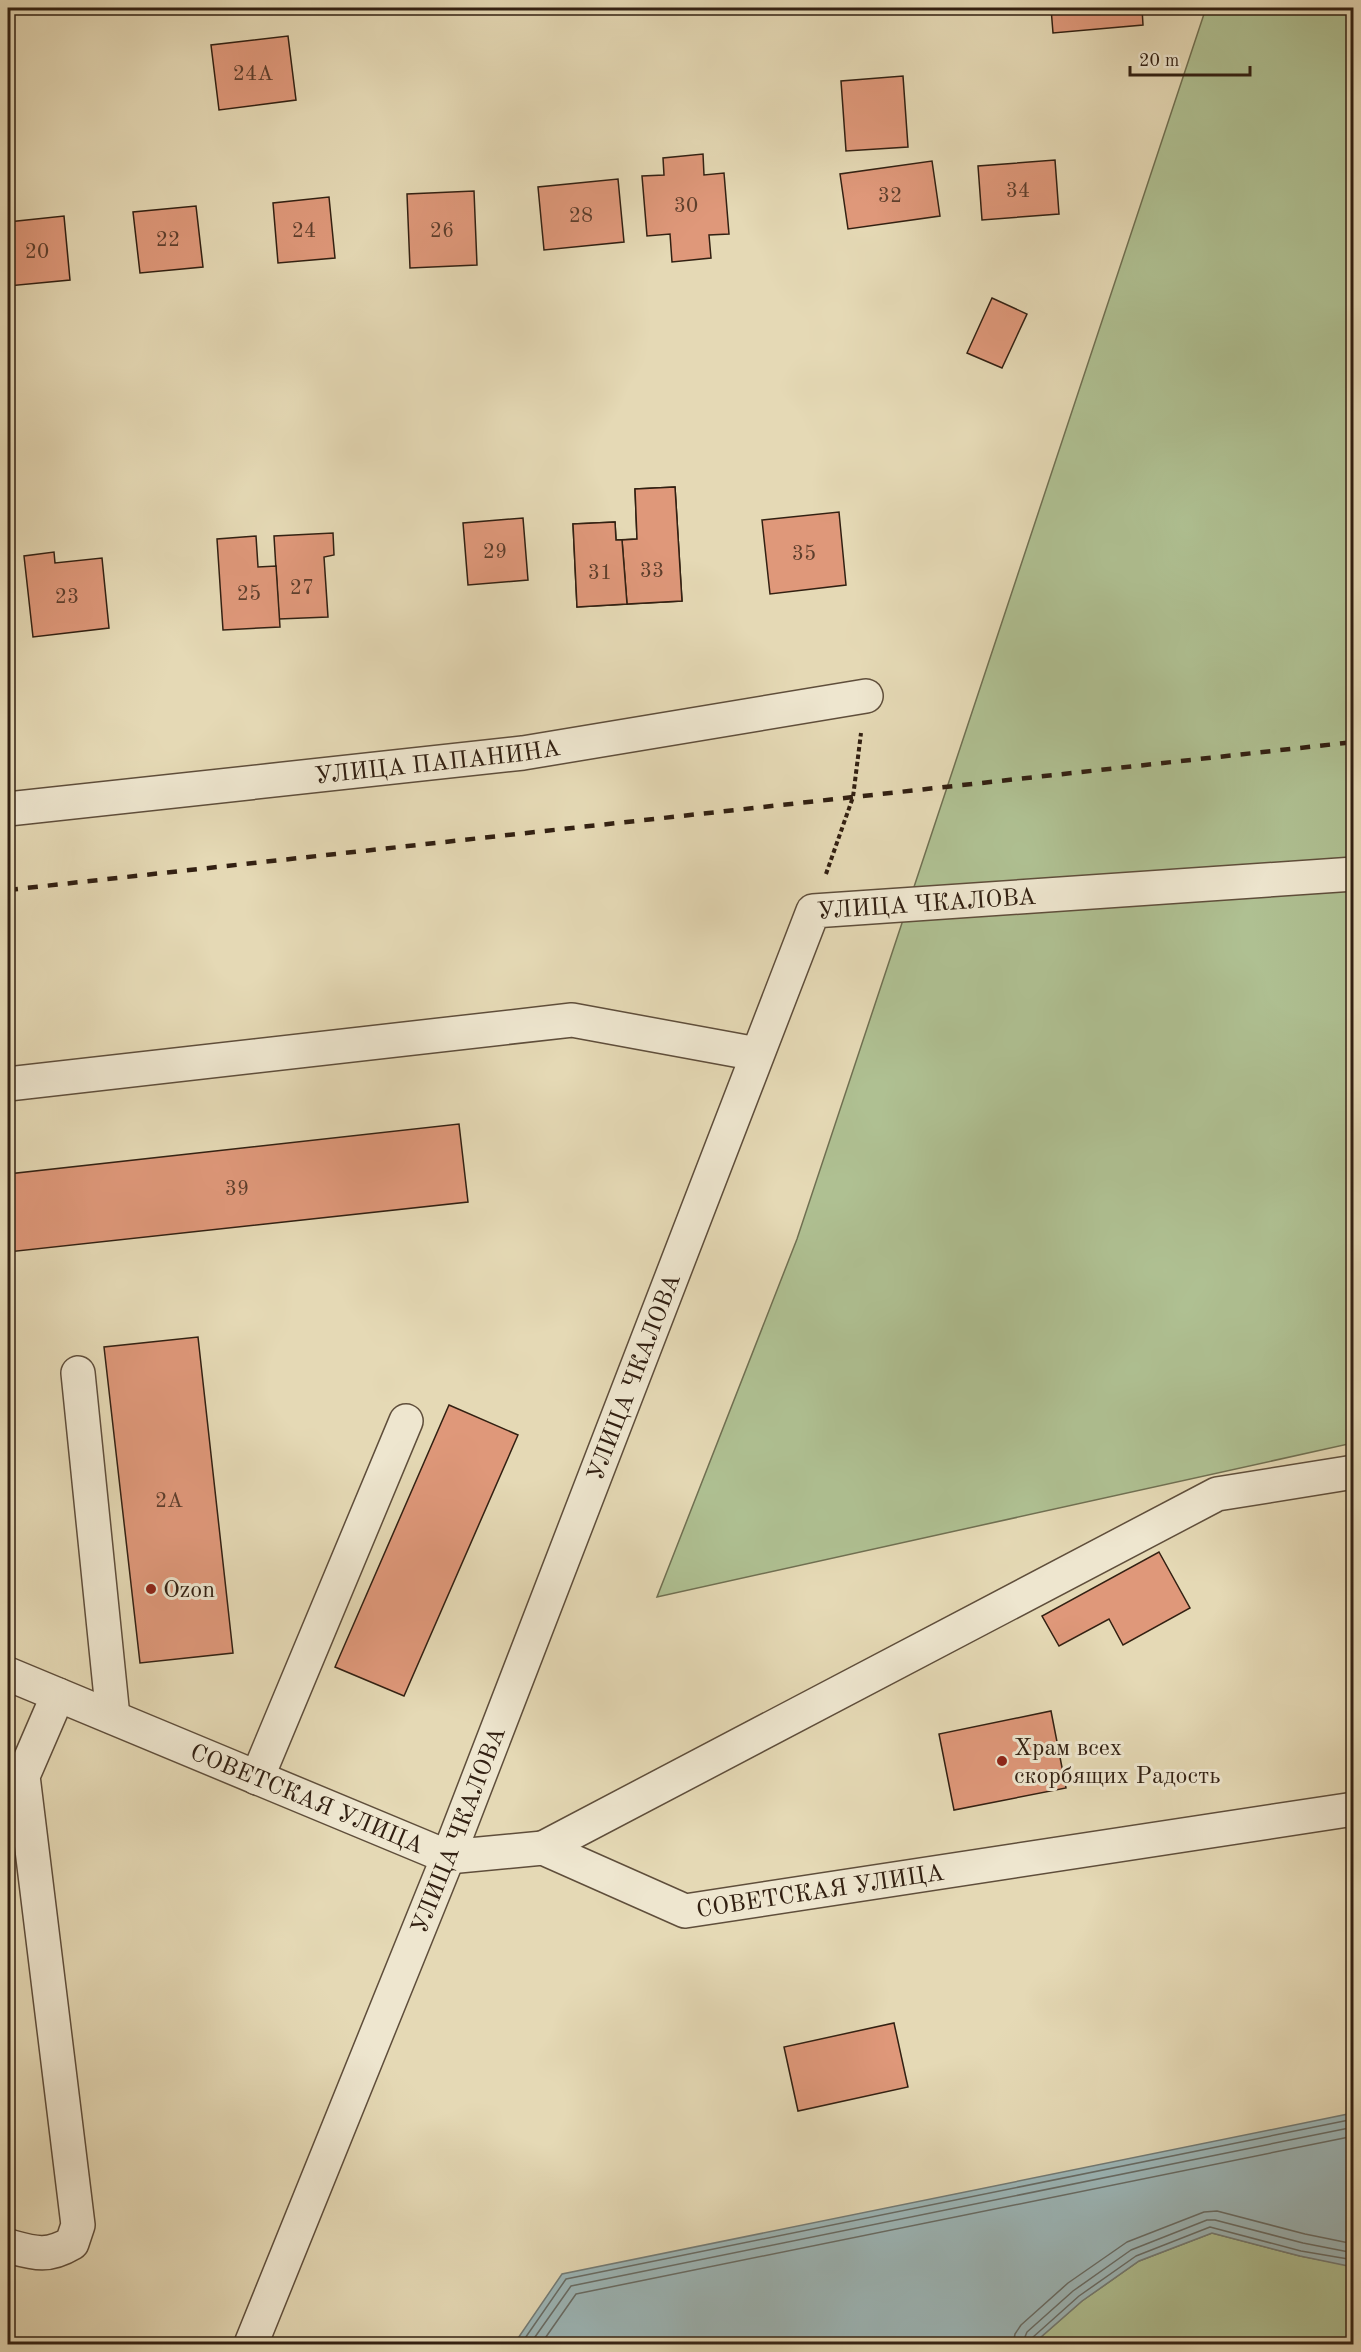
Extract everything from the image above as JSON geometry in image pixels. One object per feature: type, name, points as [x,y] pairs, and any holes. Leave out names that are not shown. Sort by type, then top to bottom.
[{"type":"street","name":"УЛИЦА ПАПАНИНА","points":[[8,809],[523,753],[866,696]]},
{"type":"street","name":"УЛИЦА ЧКАЛОВА","points":[[251,2344],[448,1857],[813,911],[1353,874]]},
{"type":"street","points":[[8,1084],[572,1020],[758,1054]]},
{"type":"street","points":[[78,1373],[113,1717]]},
{"type":"street","points":[[257,1778],[406,1421]]},
{"type":"street","points":[[543,1848],[1217,1494],[1353,1472]]},
{"type":"street","name":"СОВЕТСКАЯ УЛИЦА","points":[[8,1674],[448,1857],[543,1848],[685,1911],[1353,1809]]},
{"type":"street","points":[[8,2246],[36,2253],[57,2252],[72,2243],[78,2225],[15,1777],[58,1695]]},
{"type":"path","points":[[813,911],[853,797],[866,696]]},
{"type":"green space","points":[[1206,8],[1353,8],[1353,1443],[657,1597],[797,1239]]},
{"type":"green space","points":[[1212,2233],[1300,2256],[1353,2266],[1353,2344],[1033,2344],[1082,2301],[1139,2261]]},
{"type":"water","points":[[1353,2113],[1353,2267],[1212,2233],[1139,2261],[1082,2301],[1033,2344],[514,2344],[562,2274]]},
{"type":"building","points":[[1051,8],[1142,8],[1143,25],[1053,33]]},
{"type":"building","points":[[288,36],[296,100],[219,110],[211,45]]},
{"type":"building","points":[[903,76],[908,147],[846,151],[841,81]]},
{"type":"building","points":[[703,154],[704,175],[724,173],[729,234],[709,235],[711,258],[672,262],[670,234],[647,236],[642,176],[664,175],[663,158]]},
{"type":"building","points":[[1055,160],[1059,214],[982,220],[978,166]]},
{"type":"building","points":[[932,161],[940,216],[848,229],[840,174]]},
{"type":"building","points":[[618,179],[624,242],[544,250],[538,187]]},
{"type":"building","points":[[474,191],[477,265],[410,268],[407,194]]},
{"type":"building","points":[[329,197],[335,258],[278,263],[273,203]]},
{"type":"building","points":[[196,206],[203,267],[140,273],[133,212]]},
{"type":"building","points":[[64,216],[70,280],[8,286],[8,222]]},
{"type":"building","points":[[992,298],[1027,314],[1002,368],[967,353]]},
{"type":"building","points":[[675,487],[682,601],[577,607],[573,524],[615,522],[616,540],[637,539],[635,489]]},
{"type":"building","points":[[675,487],[682,601],[627,604],[622,540],[637,539],[635,489]]},
{"type":"building","points":[[839,512],[846,585],[770,594],[762,520]]},
{"type":"building","points":[[523,518],[528,580],[468,585],[463,523]]},
{"type":"building","points":[[615,522],[616,540],[622,540],[627,604],[577,607],[573,524]]},
{"type":"building","points":[[333,533],[334,555],[324,557],[328,617],[279,619],[274,536]]},
{"type":"building","points":[[256,536],[258,567],[276,566],[280,627],[223,630],[217,539]]},
{"type":"building","points":[[54,552],[55,563],[102,558],[109,628],[33,637],[24,556]]},
{"type":"building","points":[[459,1124],[468,1202],[8,1252],[8,1174]]},
{"type":"building","points":[[198,1337],[233,1653],[140,1663],[104,1347]]},
{"type":"building","points":[[449,1405],[518,1435],[404,1696],[335,1667]]},
{"type":"building","points":[[1159,1552],[1190,1608],[1123,1645],[1109,1619],[1059,1646],[1042,1616]]},
{"type":"building","name":"Храм всех скорбящих Радость","points":[[1051,1711],[1066,1788],[954,1810],[939,1734]]},
{"type":"building","points":[[894,2023],[908,2087],[798,2111],[784,2047]]},
{"type":"railway","points":[[8,890],[1354,742]]},
{"type":"place","name":"Ozon","points":[[151,1589]]},
{"type":"place","name":"Храм всех скорбящих Радость","points":[[1002,1761]]}]
